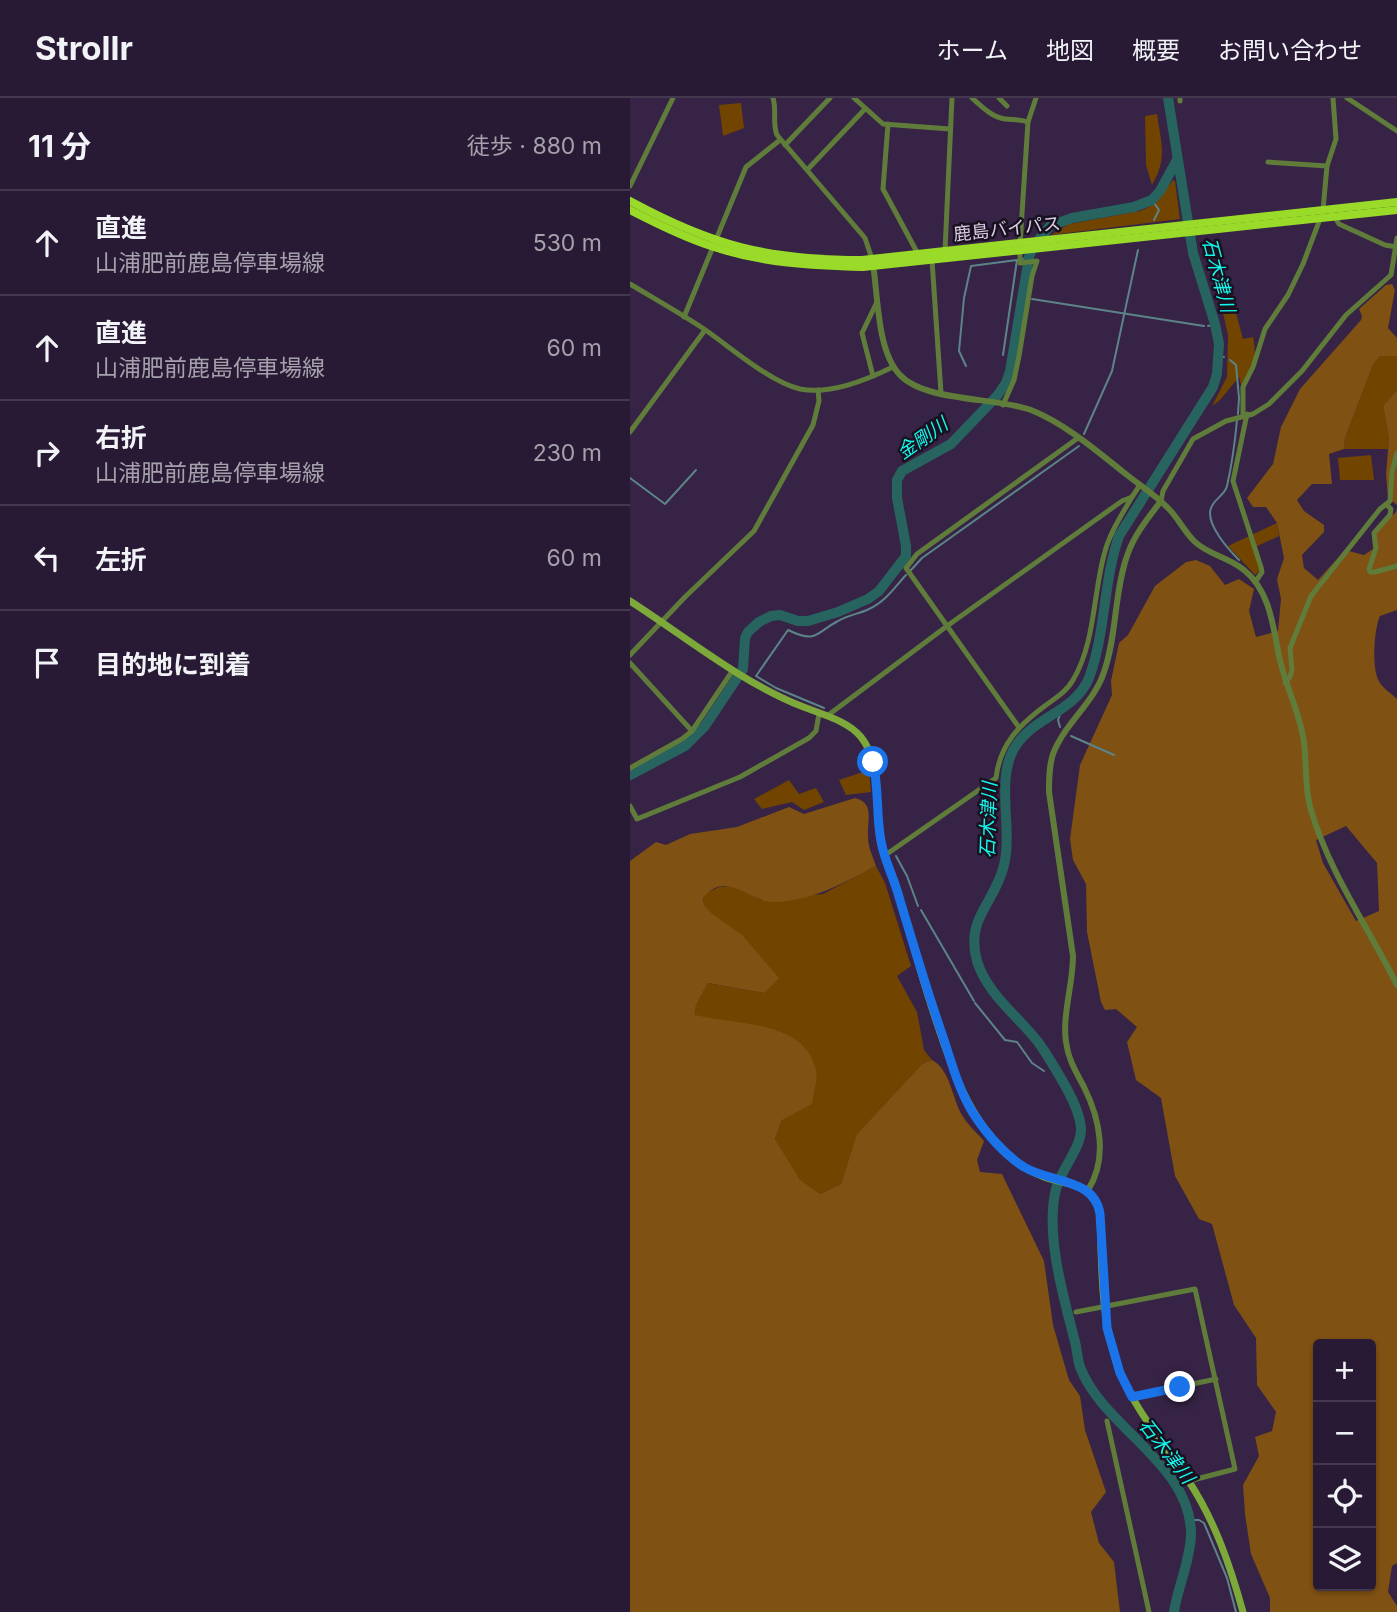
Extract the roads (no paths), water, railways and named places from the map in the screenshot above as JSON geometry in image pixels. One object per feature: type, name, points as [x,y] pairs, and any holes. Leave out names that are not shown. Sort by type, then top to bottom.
[{"type":"highway","name":"鹿島バイパス","points":[[630,201],[714,244]]},
{"type":"highway","name":"鹿島バイパス","points":[[872,263],[945,251],[1040,249],[1322,214],[1397,202]]},
{"type":"highway","name":"鹿島バイパス","points":[[630,210],[662,226],[714,244],[785,263],[932,260],[1022,248],[1031,243],[1176,231]]},
{"type":"highway","name":"鹿島バイパス","points":[[1322,214],[1335,217],[1397,210]]},
{"type":"main road","points":[[630,601],[746,678],[858,734],[869,748],[876,775],[880,841],[884,856],[965,1097],[985,1128],[1008,1154],[1023,1166],[1047,1178],[1088,1190],[1099,1205],[1104,1306],[1113,1352],[1132,1397],[1189,1481],[1221,1540],[1244,1612]]},
{"type":"street","points":[[630,186],[673,98]]},
{"type":"street","points":[[774,98],[774,127],[783,143],[808,169],[864,238],[872,263],[885,346],[893,367],[910,384],[941,393],[1029,410],[1078,438],[1161,501],[1203,549],[1233,562],[1256,581],[1265,598],[1285,683],[1301,726],[1305,786],[1311,811],[1331,860],[1397,985]]},
{"type":"street","points":[[684,317],[746,167],[783,143],[830,98]]},
{"type":"street","points":[[854,98],[883,124],[950,129]]},
{"type":"street","points":[[945,251],[952,98]]},
{"type":"street","points":[[972,98],[1003,120],[1017,118],[1028,122]]},
{"type":"street","points":[[999,98],[1007,106]]},
{"type":"street","points":[[1000,404],[1014,380],[1037,261],[1020,263],[1028,122],[1036,98]]},
{"type":"street","points":[[1256,581],[1262,572],[1261,567],[1233,481],[1243,387],[1253,367],[1265,329],[1288,295],[1322,214],[1327,166],[1336,139],[1333,98]]},
{"type":"street","points":[[1347,98],[1397,131]]},
{"type":"street","points":[[808,169],[865,108]]},
{"type":"street","points":[[888,124],[883,189],[918,254]]},
{"type":"street","points":[[1268,162],[1327,166]]},
{"type":"street","points":[[1335,217],[1339,224],[1385,245],[1397,246]]},
{"type":"street","points":[[1391,275],[1397,238]]},
{"type":"street","points":[[932,260],[941,393]]},
{"type":"street","points":[[1088,1190],[1096,1178],[1100,1150],[1094,1110],[1071,1063],[1066,1044],[1073,956],[1049,792],[1050,765],[1063,736],[1096,691],[1104,674],[1127,556],[1133,541],[1161,501],[1168,482],[1193,439],[1269,404],[1302,371],[1346,315],[1397,270]]},
{"type":"street","points":[[630,284],[705,330],[782,383],[799,389],[818,390],[856,383],[893,367]]},
{"type":"street","points":[[873,376],[862,333],[878,299]]},
{"type":"street","points":[[630,432],[705,330]]},
{"type":"street","points":[[630,655],[685,597],[744,542],[761,521],[813,425],[819,401],[818,390]]},
{"type":"street","points":[[1018,726],[906,568],[917,554],[1078,438]]},
{"type":"street","points":[[1285,683],[1292,670],[1290,648],[1311,596],[1380,509],[1387,505],[1391,496],[1392,472],[1397,453]]},
{"type":"street","points":[[884,856],[996,778],[1002,750],[1018,726],[1061,695],[1073,682],[1088,640],[1104,555],[1112,533],[1141,485]]},
{"type":"street","points":[[630,806],[637,819],[740,777],[809,738],[823,715],[1122,501],[1132,497]]},
{"type":"street","points":[[1387,505],[1391,509],[1390,515],[1374,533],[1376,548],[1369,569],[1370,572],[1375,572],[1397,566]]},
{"type":"street","points":[[630,663],[692,731]]},
{"type":"street","points":[[630,768],[692,731],[733,670]]},
{"type":"street","points":[[1076,1312],[1195,1289],[1235,1469],[1189,1481]]},
{"type":"street","points":[[1132,1397],[1216,1379]]},
{"type":"street","points":[[1107,1422],[1149,1612]]},
{"type":"waterway","name":"石木津川","points":[[1168,98],[1193,253],[1219,344],[1217,374],[1213,387],[1119,536],[1110,571],[1099,643],[1089,678],[1074,699],[1023,737],[1009,760],[1005,789],[1007,835],[1004,865],[1000,879],[978,922],[974,946],[977,961],[988,984],[1042,1048],[1078,1113],[1080,1135],[1059,1181],[1053,1206],[1057,1264],[1079,1364],[1091,1389],[1162,1467],[1177,1487],[1187,1510],[1190,1545],[1174,1612]]},
{"type":"waterway","name":"金剛川","points":[[630,775],[685,746],[705,726],[743,669],[745,638],[759,622],[780,615],[808,621],[838,612],[868,599],[879,591],[906,556],[897,498],[897,480],[902,471],[951,444],[1006,383],[1033,247],[1050,226],[1072,218],[1134,207],[1152,200],[1177,160]]},
{"type":"waterway","points":[[1152,200],[1159,210],[1154,220]]},
{"type":"waterway","points":[[1084,434],[1112,371],[1138,250]]},
{"type":"waterway","name":"金剛川","points":[[1023,259],[1029,257]]},
{"type":"waterway","points":[[966,366],[959,351],[964,298],[971,266],[1017,260],[1003,355]]},
{"type":"waterway","points":[[1032,299],[1204,326]]},
{"type":"waterway","name":"石木津川","points":[[1208,326],[1215,324]]},
{"type":"waterway","name":"石木津川","points":[[1219,357],[1224,357]]},
{"type":"waterway","points":[[1230,360],[1236,365],[1238,414]]},
{"type":"waterway","points":[[1237,420],[1227,486],[1212,505],[1210,514],[1219,536],[1239,560]]},
{"type":"waterway","points":[[911,570],[922,558],[1079,446]]},
{"type":"waterway","points":[[630,478],[665,504],[696,470]]},
{"type":"waterway","points":[[824,708],[776,688],[756,676],[788,630],[805,636],[815,635],[842,619],[875,606],[906,575]]},
{"type":"waterway","points":[[1060,727],[1058,720],[1062,709]]},
{"type":"waterway","points":[[1071,736],[1114,755]]},
{"type":"waterway","points":[[896,856],[918,906]]},
{"type":"waterway","points":[[921,910],[974,1001]]},
{"type":"waterway","points":[[975,1003],[1005,1040],[1017,1042],[1032,1063],[1044,1071]]},
{"type":"waterway","points":[[1189,1520],[1204,1523],[1227,1578],[1236,1612]]}]
